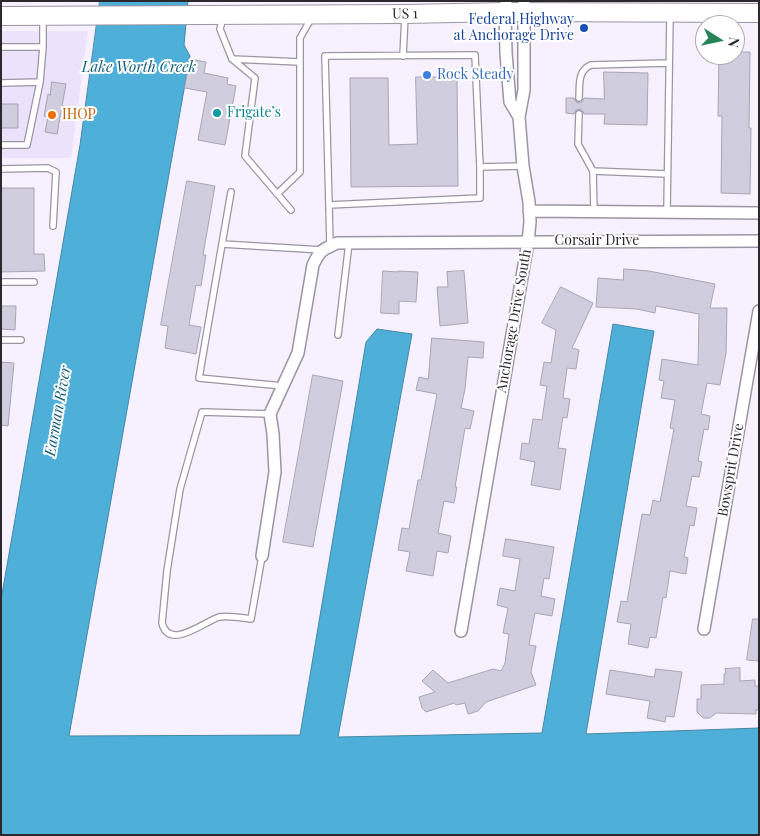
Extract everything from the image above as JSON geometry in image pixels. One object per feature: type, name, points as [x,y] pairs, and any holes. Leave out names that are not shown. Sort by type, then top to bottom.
[{"type":"main road","points":[[224,15],[236,1]]},
{"type":"main road","name":"US 1","points":[[1,16],[405,14],[506,7],[670,14],[759,13]]},
{"type":"street","name":"Anchorage Drive South","points":[[460,631],[530,222],[519,117],[510,102],[506,53],[506,7]]},
{"type":"street","points":[[519,117],[524,90],[524,7]]},
{"type":"street","points":[[530,211],[759,213]]},
{"type":"street","name":"Corsair Drive","points":[[323,250],[337,243],[759,241]]},
{"type":"street","points":[[262,556],[275,472],[270,414],[298,353],[313,265],[323,250]]},
{"type":"street","name":"Bowsprit Drive","points":[[704,630],[759,311]]},
{"type":"lane","points":[[403,56],[405,14]]},
{"type":"lane","points":[[667,211],[670,14]]},
{"type":"lane","points":[[224,15],[220,29],[232,59],[255,78],[245,156],[292,210]]},
{"type":"lane","points":[[277,194],[300,172],[300,38],[313,15]]},
{"type":"lane","points":[[1,145],[27,144],[40,82],[43,16]]},
{"type":"lane","points":[[1,47],[43,47]]},
{"type":"lane","points":[[222,244],[323,250],[329,205],[326,56],[475,55],[480,198],[329,205]]},
{"type":"lane","points":[[232,59],[300,62]]},
{"type":"lane","points":[[579,98],[580,76],[582,71],[591,64],[668,63]]},
{"type":"lane","points":[[1,83],[40,82]]},
{"type":"lane","points":[[579,114],[578,144],[593,171],[594,211]]},
{"type":"lane","points":[[480,167],[523,166]]},
{"type":"lane","points":[[1,169],[48,168],[56,172],[54,226]]},
{"type":"lane","points":[[593,171],[667,174]]},
{"type":"lane","points":[[231,192],[199,378],[283,386]]},
{"type":"lane","points":[[338,335],[350,243]]},
{"type":"lane","points":[[1,282],[34,282]]},
{"type":"lane","points":[[1,340],[22,340]]},
{"type":"lane","points":[[262,556],[251,619],[221,616],[182,635],[167,633],[164,630],[162,623],[167,570],[180,490],[202,412],[270,414]]},
{"type":"shaded area","points":[[1,31],[88,31],[71,158],[1,158]]},
{"type":"water","points":[[100,1],[188,1],[184,45],[190,56],[69,736],[300,735],[366,342],[377,329],[412,334],[338,737],[542,733],[613,324],[654,331],[586,734],[759,728],[759,835],[1,835],[1,600],[80,145]]},
{"type":"building","points":[[745,52],[750,52],[750,194],[721,193],[722,116],[718,116],[719,65],[745,65]]},
{"type":"building","name":"Frigate’s","points":[[190,59],[206,62],[204,73],[228,78],[227,84],[236,86],[225,145],[198,140],[207,92],[185,88]]},
{"type":"building","points":[[604,72],[648,73],[647,125],[604,124],[605,114],[584,114],[580,109],[576,110],[574,114],[566,113],[566,98],[574,98],[579,103],[584,98],[604,99]]},
{"type":"building","points":[[416,77],[457,77],[458,186],[351,187],[350,78],[388,78],[389,145],[417,144]]},
{"type":"building","points":[[52,82],[66,84],[57,134],[45,132],[48,117],[44,116]]},
{"type":"building","points":[[1,104],[18,104],[18,128],[1,128]]},
{"type":"building","points":[[187,181],[215,186],[203,255],[206,255],[201,286],[196,285],[189,325],[201,327],[196,354],[165,348],[168,326],[161,325]]},
{"type":"building","points":[[1,188],[34,188],[34,254],[44,254],[45,271],[1,272]]},
{"type":"building","points":[[624,269],[649,271],[715,284],[710,308],[727,308],[726,353],[720,385],[707,383],[701,414],[710,416],[708,430],[704,429],[698,461],[702,462],[699,477],[692,476],[686,506],[697,508],[694,526],[690,525],[684,557],[688,558],[686,574],[670,571],[666,598],[663,597],[656,638],[650,637],[648,648],[628,644],[631,624],[617,622],[621,601],[627,602],[642,514],[650,515],[653,500],[660,502],[674,429],[670,428],[675,400],[661,398],[664,381],[659,380],[662,359],[698,365],[699,314],[656,306],[655,313],[637,309],[596,307],[598,278],[623,280]]},
{"type":"building","points":[[383,271],[418,272],[416,302],[399,301],[399,314],[381,313]]},
{"type":"building","points":[[464,271],[468,323],[440,326],[437,287],[448,287],[447,272]]},
{"type":"building","points":[[561,287],[593,303],[572,348],[579,350],[576,369],[567,368],[563,398],[570,399],[567,418],[563,417],[558,448],[566,449],[560,490],[531,485],[535,462],[520,459],[522,443],[529,444],[533,419],[542,420],[547,386],[540,385],[544,362],[551,363],[556,330],[542,323]]},
{"type":"building","points":[[1,306],[16,306],[15,330],[1,329]]},
{"type":"building","points":[[432,338],[484,342],[483,358],[468,357],[461,408],[474,411],[470,429],[465,428],[454,503],[444,501],[438,533],[451,536],[448,553],[437,551],[433,576],[406,571],[410,552],[398,550],[402,528],[409,529],[418,480],[421,480],[437,394],[416,390],[419,377],[428,379]]},
{"type":"building","points":[[1,362],[14,363],[8,426],[1,425]]},
{"type":"building","points":[[313,375],[343,381],[313,547],[283,542]]},
{"type":"building","points":[[506,539],[554,547],[549,579],[544,578],[541,596],[555,599],[552,616],[535,613],[529,645],[536,646],[531,672],[536,685],[486,702],[478,711],[468,714],[465,703],[456,705],[454,703],[426,712],[422,708],[419,697],[435,692],[422,681],[433,670],[448,683],[493,669],[501,671],[505,663],[509,634],[503,633],[508,608],[497,605],[500,588],[515,591],[520,559],[503,556]]},
{"type":"building","points":[[753,619],[759,619],[759,661],[747,660]]},
{"type":"building","points":[[740,668],[740,681],[755,680],[755,686],[759,686],[759,710],[756,710],[756,714],[716,713],[710,718],[703,718],[697,712],[697,699],[701,699],[701,685],[724,684],[725,669]]},
{"type":"building","points":[[656,669],[682,672],[674,717],[666,716],[665,722],[647,718],[650,701],[606,694],[610,670],[654,677]]},
{"type":"place","name":"Federal Highway at Anchorage Drive","points":[[584,28]]},
{"type":"place","name":"Rock Steady","points":[[427,75]]},
{"type":"place","name":"Frigate’s","points":[[217,113]]},
{"type":"place","name":"IHOP","points":[[52,115]]},
{"type":"water label","name":"Lake Worth Creek","points":[[139,67]]},
{"type":"water label","name":"Earman River","points":[[58,411]]}]
